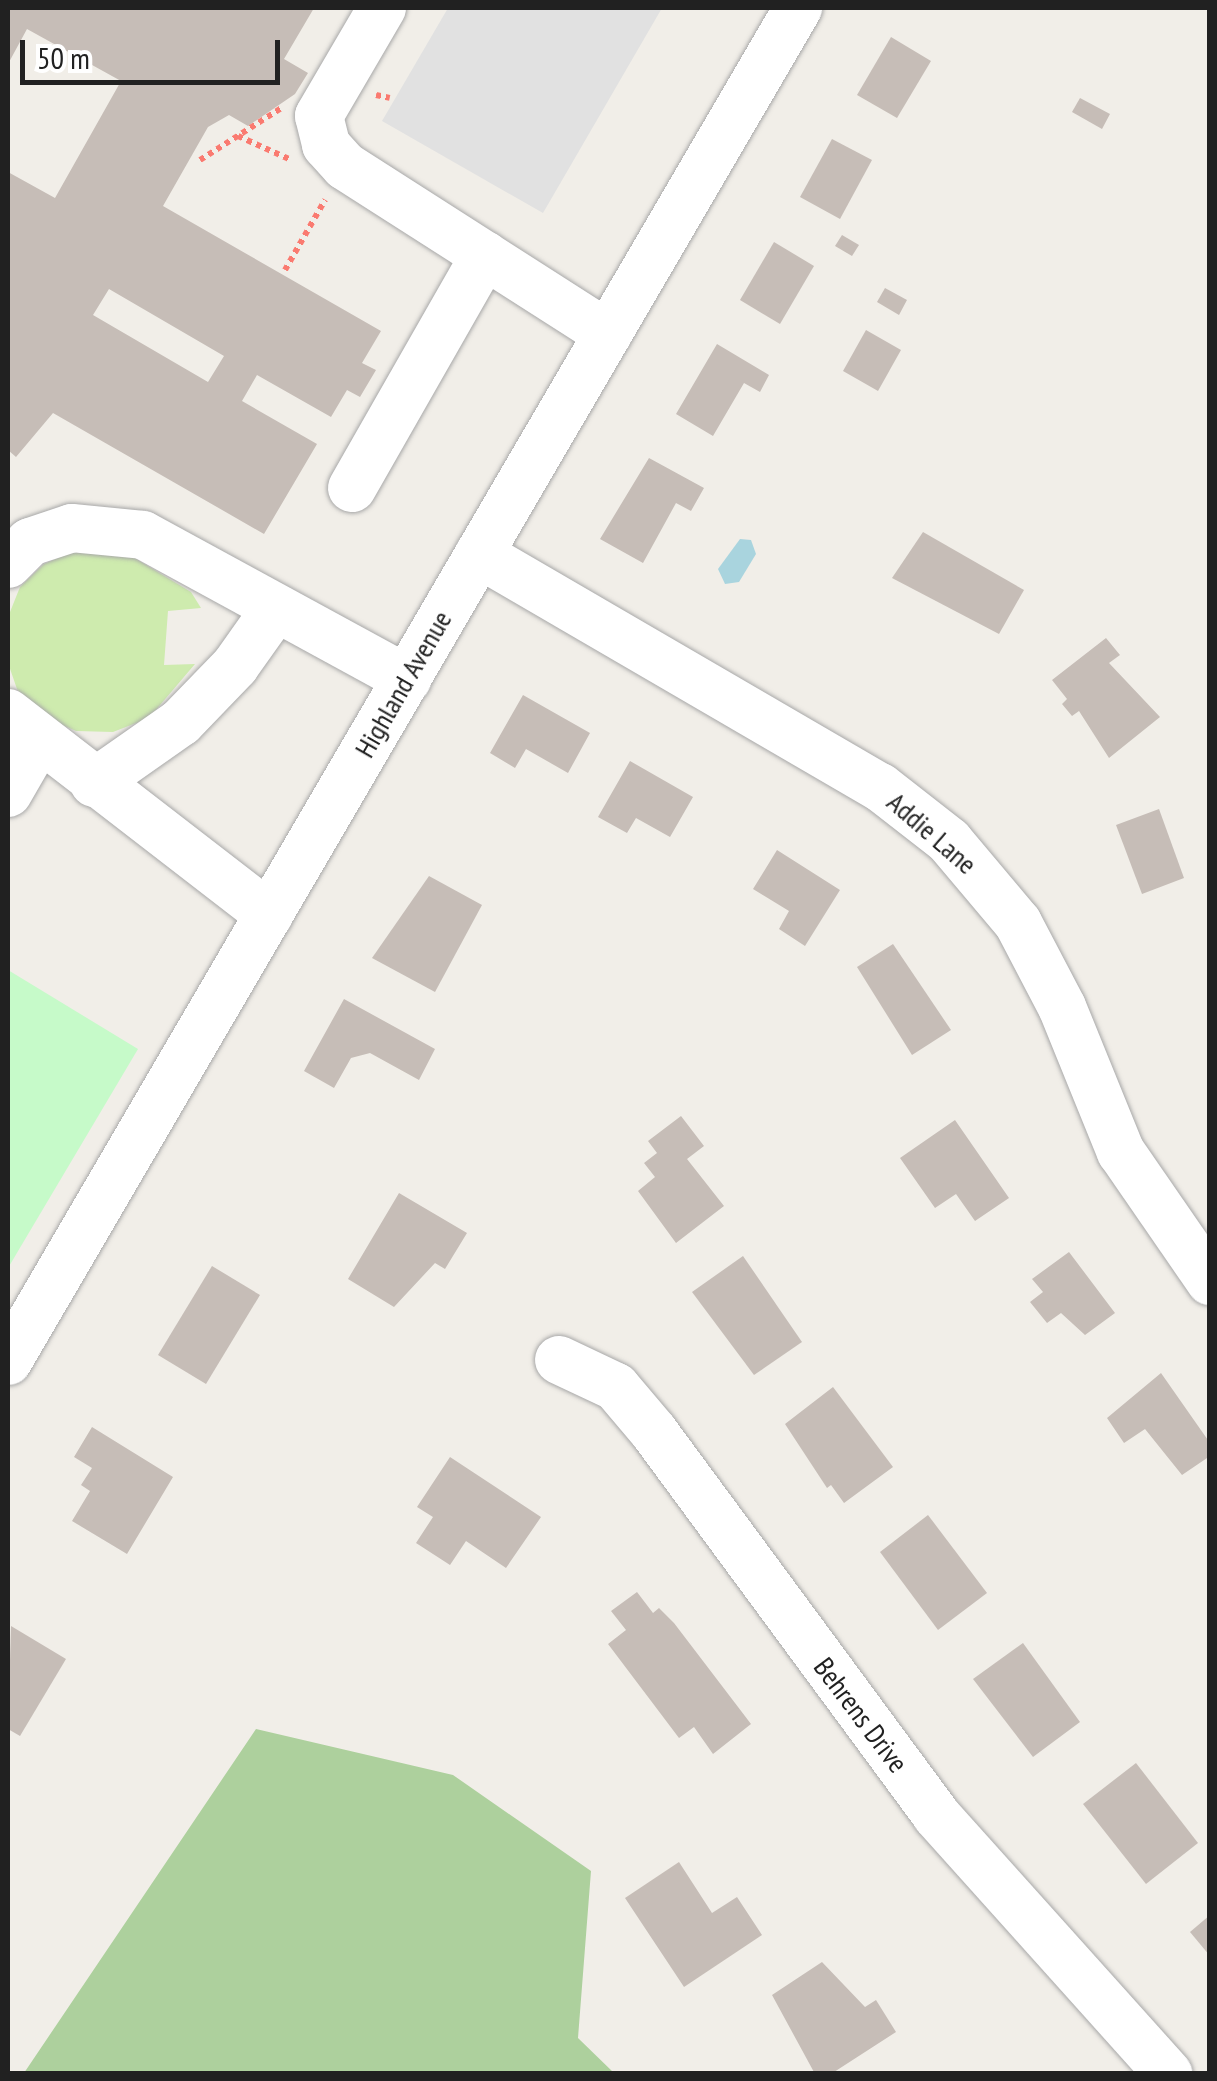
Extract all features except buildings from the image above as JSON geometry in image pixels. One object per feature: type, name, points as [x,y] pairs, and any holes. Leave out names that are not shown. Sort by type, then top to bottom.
[{"type":"street","points":[[382,8],[319,116],[326,145],[345,166],[608,334]]},
{"type":"street","name":"Highland Avenue","points":[[8,1360],[798,8]]},
{"type":"street","points":[[352,488],[485,255]]},
{"type":"street","points":[[8,564],[30,542],[72,528],[113,529],[143,535],[406,680]]},
{"type":"street","name":"Addie Lane","points":[[479,554],[880,787],[949,842],[1018,923],[1069,1022],[1121,1152],[1210,1281]]},
{"type":"street","points":[[94,783],[181,722],[235,666],[276,608]]},
{"type":"street","points":[[8,794],[22,727],[269,915]]},
{"type":"street","name":"Behrens Drive","points":[[558,1360],[616,1387],[642,1417],[936,1815],[1168,2074]]},
{"type":"path","points":[[285,270],[327,196]]},
{"type":"green space","points":[[113,545],[191,592],[201,608],[168,611],[164,665],[195,664],[149,718],[113,732],[76,731],[42,716],[17,689],[8,663],[8,617],[20,587],[44,564],[78,549]]},
{"type":"green space","points":[[8,970],[138,1049],[8,1268]]},
{"type":"green space","points":[[256,1729],[453,1775],[591,1871],[578,2038],[614,2073],[24,2073]]},
{"type":"shaded area","points":[[448,8],[662,8],[543,213],[382,121]]},
{"type":"water","points":[[740,539],[751,540],[756,554],[739,582],[725,584],[718,569]]}]
